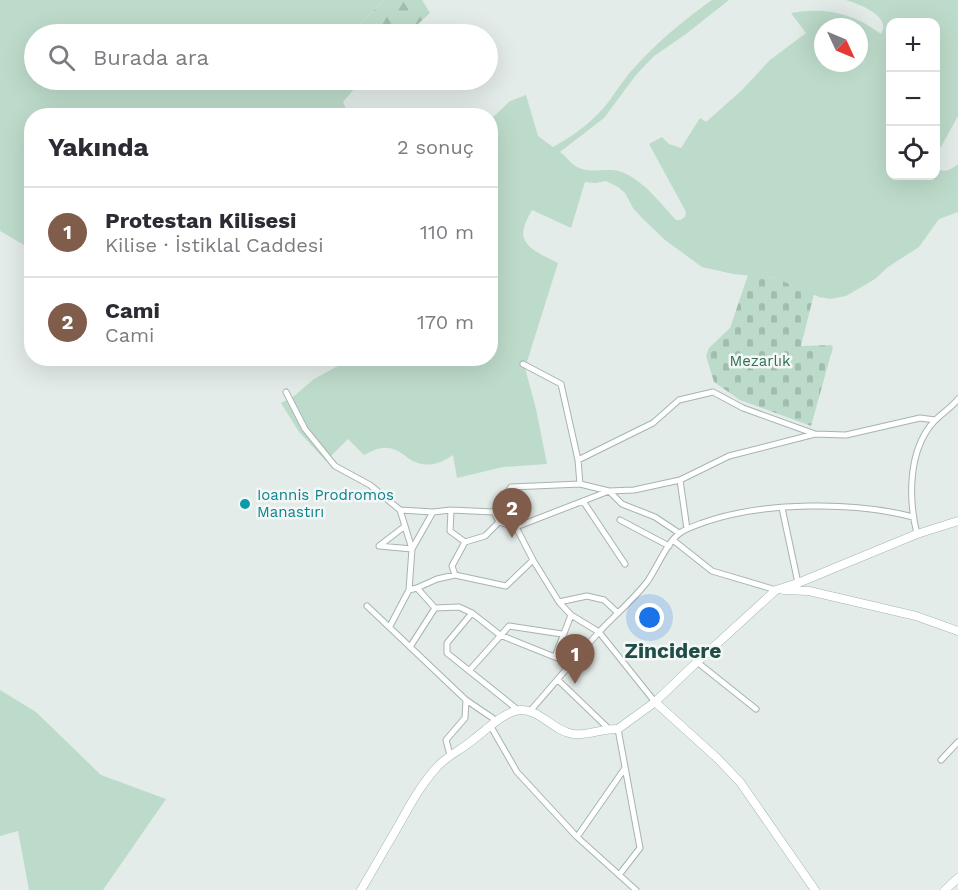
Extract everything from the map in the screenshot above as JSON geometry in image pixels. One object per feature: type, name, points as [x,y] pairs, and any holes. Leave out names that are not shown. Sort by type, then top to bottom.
[{"type":"street","points":[[523,364],[561,384],[578,460],[579,484]]},
{"type":"street","points":[[286,392],[304,429],[335,466],[370,485],[400,510],[412,549],[409,590],[390,626]]},
{"type":"street","points":[[578,460],[653,423],[679,400],[713,392],[743,408],[815,434]]},
{"type":"street","points":[[917,534],[911,491],[916,455],[922,438],[935,420],[956,406],[958,399]]},
{"type":"street","points":[[494,512],[511,487],[579,484],[609,491],[634,490],[680,480],[729,456],[815,434],[846,435],[920,418],[935,420]]},
{"type":"street","points":[[680,480],[687,529]]},
{"type":"street","points":[[494,512],[499,522],[516,527],[609,491]]},
{"type":"street","points":[[609,491],[622,504],[655,517],[679,533]]},
{"type":"street","points":[[583,501],[625,564]]},
{"type":"street","points":[[531,711],[599,632],[647,582],[679,533],[724,516],[782,508],[830,506],[891,511],[913,517]]},
{"type":"street","points":[[782,508],[798,583]]},
{"type":"street","points":[[400,510],[494,512]]},
{"type":"street","points":[[452,510],[450,531],[465,542]]},
{"type":"street","points":[[412,549],[434,512]]},
{"type":"street","points":[[620,520],[669,546]]},
{"type":"street","points":[[361,890],[420,789],[439,765],[450,755],[467,746],[494,723],[518,710],[531,711],[572,734],[618,729],[655,702],[776,590],[917,534],[958,521]]},
{"type":"street","points":[[455,575],[452,566],[465,542],[485,536],[499,522]]},
{"type":"street","points":[[405,526],[379,546],[412,549]]},
{"type":"street","points":[[516,527],[559,602],[571,615],[599,632],[655,702],[740,782],[815,890]]},
{"type":"street","points":[[673,540],[712,571],[776,590],[809,591],[916,616],[958,631]]},
{"type":"street","points":[[409,590],[455,575],[506,586],[533,560]]},
{"type":"street","points":[[417,588],[435,608]]},
{"type":"street","points":[[559,602],[587,596],[604,600],[618,613]]},
{"type":"street","points":[[368,606],[466,700],[494,723],[517,772],[578,837],[636,890]]},
{"type":"street","points":[[435,608],[459,607],[472,613],[500,635],[572,664]]},
{"type":"street","points":[[410,647],[435,608]]},
{"type":"street","points":[[472,613],[447,643],[447,654],[518,710]]},
{"type":"street","points":[[555,657],[571,615]]},
{"type":"street","points":[[469,671],[509,626],[562,634]]},
{"type":"street","points":[[697,662],[756,709]]},
{"type":"street","points":[[558,680],[609,729]]},
{"type":"street","points":[[450,755],[446,740],[465,718],[466,700]]},
{"type":"street","points":[[618,729],[640,848],[619,875]]},
{"type":"street","points":[[941,760],[958,742]]},
{"type":"street","points":[[578,837],[625,768]]},
{"type":"street","points":[[945,890],[958,879]]},
{"type":"street","points":[[951,890],[958,879]]},
{"type":"green space","points":[[0,0],[384,0],[360,24],[24,24],[24,90],[353,90],[343,102],[346,108],[24,108],[24,245],[0,231]]},
{"type":"green space","points":[[384,0],[422,0],[430,13],[418,24],[360,24]]},
{"type":"green space","points":[[712,0],[729,0],[654,56],[636,75],[604,118],[560,152],[577,167],[588,170],[618,171],[632,177],[652,194],[676,220],[680,220],[685,217],[686,212],[649,144],[662,137],[669,144],[681,148],[700,118],[706,122],[742,90],[770,60],[806,33],[791,13],[828,11],[852,18],[814,18],[814,72],[868,72],[868,26],[881,34],[882,22],[873,12],[846,0],[958,0],[958,116],[940,148],[940,18],[886,18],[886,180],[940,180],[940,169],[947,170],[958,164],[958,212],[939,219],[919,247],[888,267],[875,279],[846,296],[830,299],[819,297],[775,278],[733,274],[702,267],[665,240],[633,208],[625,193],[618,187],[606,181],[585,182],[571,228],[532,210],[526,221],[523,235],[534,250],[558,263],[525,368],[547,464],[503,467],[457,478],[453,455],[437,463],[425,465],[390,448],[379,448],[364,455],[348,439],[326,461],[299,432],[281,403],[294,396],[314,379],[338,366],[498,366],[498,112],[510,101],[526,95],[538,136],[553,147],[591,120],[644,57],[672,31]]},
{"type":"green space","name":"Mezarlık","points":[[748,275],[775,278],[814,294],[801,346],[831,345],[833,347],[811,426],[740,400],[714,382],[706,356],[709,348],[730,328]]},
{"type":"green space","points":[[0,690],[36,712],[101,775],[166,799],[103,890],[29,890],[18,831],[0,836]]},
{"type":"place","name":"Ioannis Prodromos Manastırı","points":[[245,504]]},
{"type":"place","name":"Cami","points":[[512,538]]},
{"type":"place","name":"Protestan Kilisesi","points":[[575,684]]},
{"type":"district","name":"Zincidere","points":[[673,650]]}]
